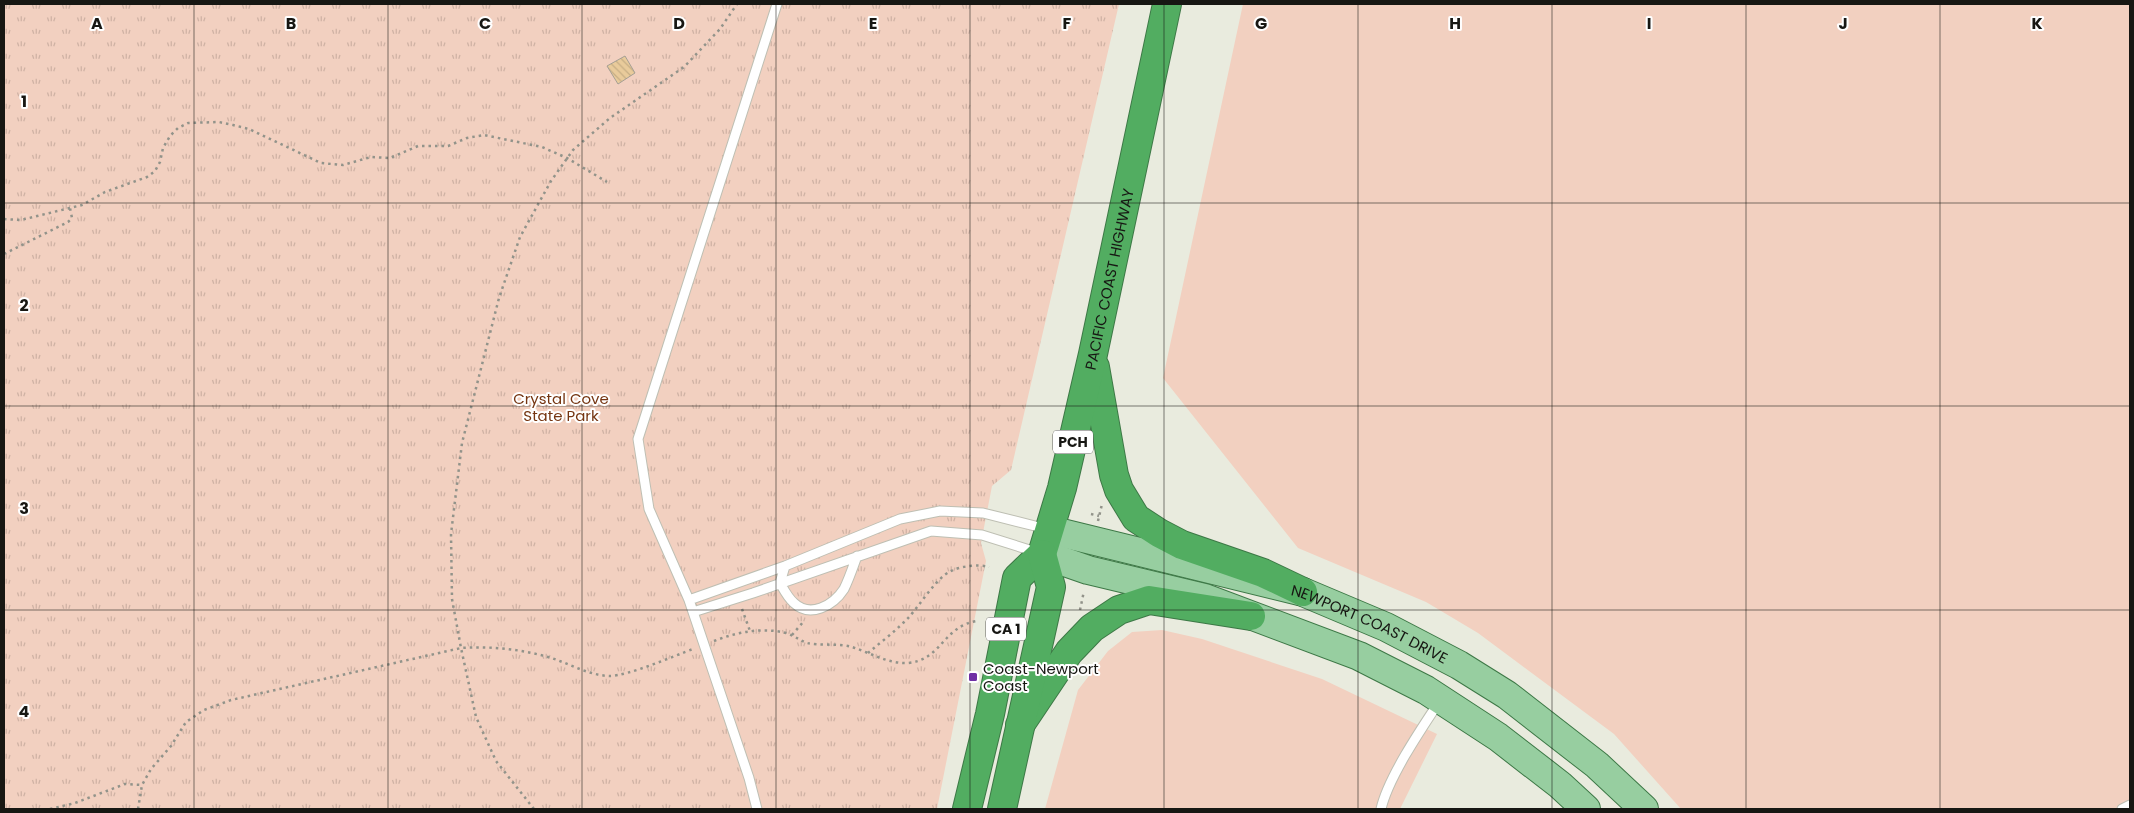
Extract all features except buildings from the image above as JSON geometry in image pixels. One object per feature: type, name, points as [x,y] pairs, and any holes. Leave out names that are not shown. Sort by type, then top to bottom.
[{"type":"highway","name":"PACIFIC COAST HIGHWAY","points":[[1046,542],[1062,488],[1093,354],[1167,4]]},
{"type":"highway","points":[[1093,354],[1114,474],[1119,490],[1136,518],[1182,545],[1263,574],[1303,592]]},
{"type":"highway","name":"CA 1","points":[[1002,809],[1051,587],[1046,542]]},
{"type":"highway","name":"CA 1","points":[[967,809],[990,714],[1016,578],[1046,542]]},
{"type":"highway","points":[[1020,725],[1069,652],[1092,628],[1118,610],[1148,600],[1251,616]]},
{"type":"main road","name":"NEWPORT COAST DRIVE","points":[[1046,542],[1303,592],[1386,627],[1459,665],[1507,696],[1597,765],[1644,809]]},
{"type":"main road","points":[[1046,542],[1088,570],[1205,598],[1359,656],[1426,690],[1498,737],[1560,785],[1586,809]]},
{"type":"lane","points":[[757,809],[749,778],[693,612],[649,509],[638,439],[776,4]]},
{"type":"lane","points":[[688,600],[785,566],[900,519],[940,511],[983,513],[1046,542]]},
{"type":"lane","points":[[693,612],[931,531],[1046,542]]},
{"type":"lane","points":[[780,583],[793,602],[802,608],[808,610],[822,608],[835,600],[844,589],[857,556]]},
{"type":"lane","points":[[780,583],[785,566]]},
{"type":"lane","points":[[1381,809],[1386,792],[1423,727],[1441,700]]},
{"type":"lane","points":[[2122,809],[2130,805]]},
{"type":"path","points":[[534,809],[496,761],[476,717],[461,648],[452,599],[450,534],[462,443],[499,298],[520,237],[552,181],[573,150],[610,118],[684,68],[720,29],[737,4]]},
{"type":"path","points":[[4,219],[21,220],[82,205],[105,192],[147,177],[155,171],[160,162],[163,148],[170,136],[178,128],[188,123],[219,122],[241,127],[321,162],[343,165],[371,157],[390,158],[418,146],[448,146],[467,138],[484,135],[542,147],[567,158],[608,182]]},
{"type":"path","points":[[4,254],[68,222],[72,218],[70,208]]},
{"type":"path","points":[[1097,527],[1102,502]]},
{"type":"path","points":[[1091,514],[1099,516]]},
{"type":"path","points":[[868,654],[908,619],[943,576],[951,570],[982,565],[989,567]]},
{"type":"path","points":[[1079,615],[1085,584]]},
{"type":"path","points":[[738,598],[750,631]]},
{"type":"path","points":[[791,636],[805,620],[808,610]]},
{"type":"path","points":[[138,809],[142,785],[151,769],[171,746],[186,722],[204,710],[260,692],[461,648],[481,647],[518,650],[549,657],[590,673],[612,676],[640,668],[721,638],[750,631],[765,630],[791,636],[808,643],[838,644],[853,647],[882,659],[906,663],[922,661],[964,623],[977,621]]},
{"type":"path","points":[[50,809],[75,803],[125,784],[142,785]]},
{"type":"green space","name":"Crystal Cove State Park","points":[[4,4],[1119,4],[1011,470],[992,486],[981,543],[986,561],[937,809],[4,809]]},
{"type":"green space","points":[[1243,4],[2130,4],[2130,805],[2118,809],[1681,809],[1614,734],[1478,633],[1426,602],[1298,548],[1163,378]]},
{"type":"green space","points":[[1162,630],[1202,639],[1322,679],[1437,734],[1400,809],[1045,809],[1078,690],[1108,651],[1132,632]]},
{"type":"place","name":"Coast-Newport Coast","points":[[973,677]]}]
